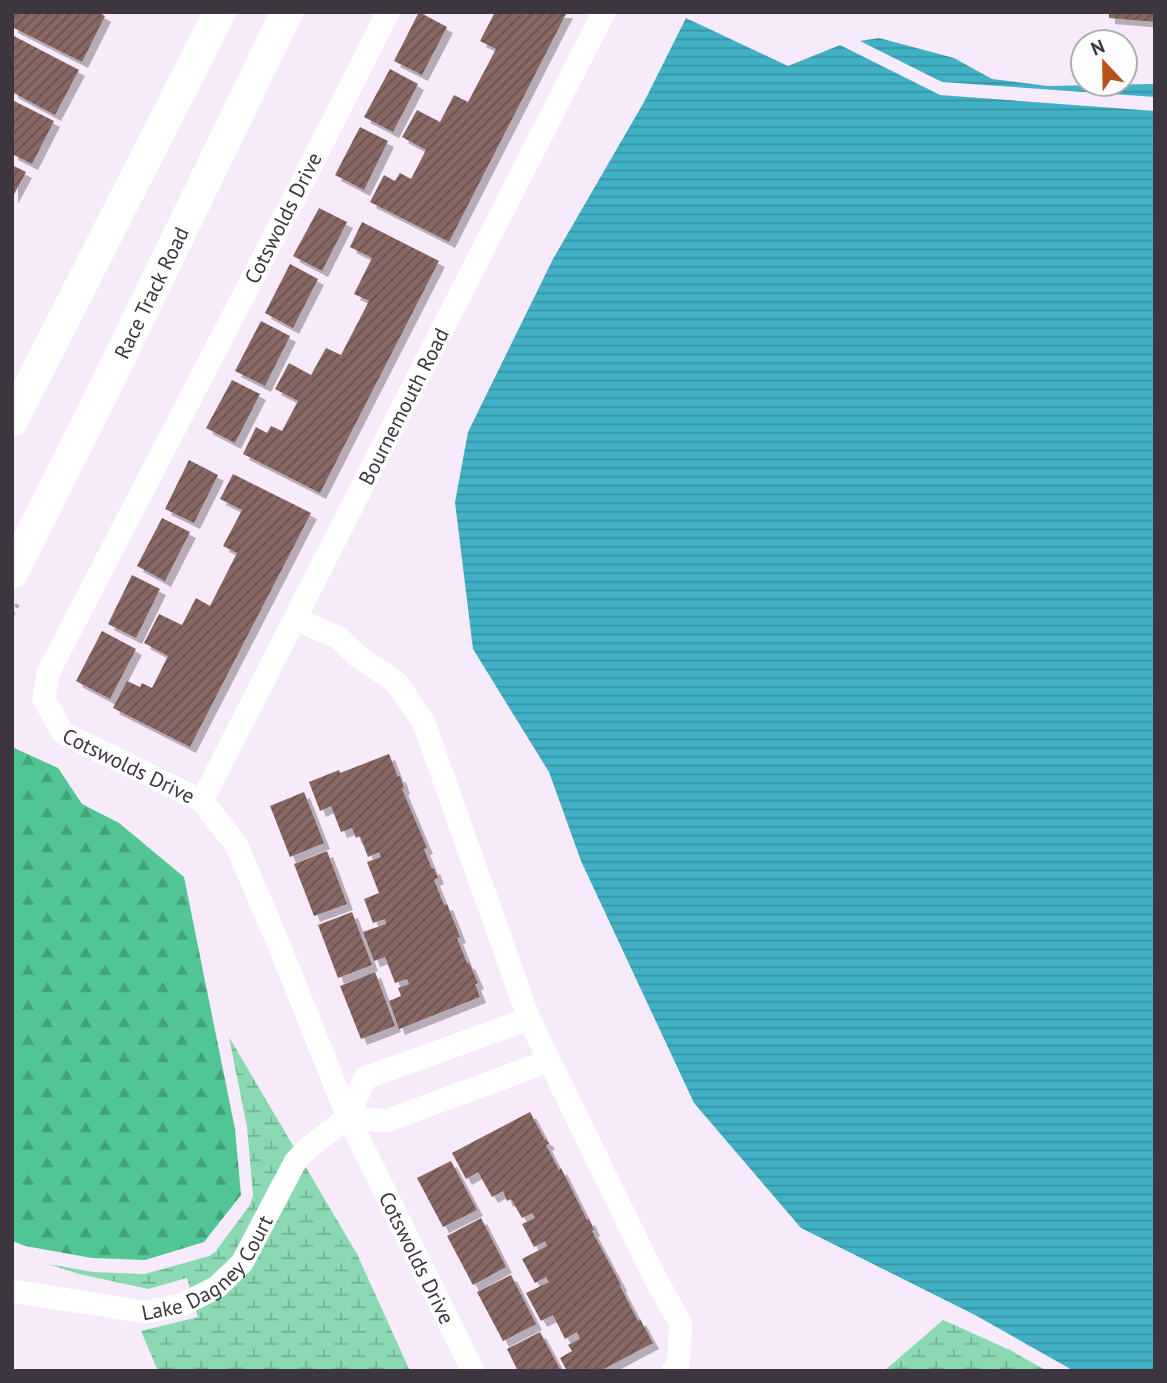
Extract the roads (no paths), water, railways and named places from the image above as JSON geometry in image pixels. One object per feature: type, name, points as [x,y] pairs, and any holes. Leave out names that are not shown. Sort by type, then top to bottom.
[{"type":"main road","points":[[12,421],[220,12]]},
{"type":"main road","name":"Race Track Road","points":[[12,573],[287,12]]},
{"type":"street","name":"Cotswolds Drive","points":[[388,12],[48,673],[44,699],[63,733],[202,801],[236,844],[348,1117],[473,1371]]},
{"type":"street","name":"Bournemouth Road","points":[[202,801],[604,12]]},
{"type":"street","points":[[295,619],[340,638],[356,655],[396,682],[424,723],[529,1019],[655,1278],[681,1324],[678,1364],[673,1371]]},
{"type":"street","name":"Lake Dagney Court","points":[[12,1291],[145,1311],[182,1305],[218,1287],[242,1263],[295,1162],[307,1149],[348,1117],[365,1079],[529,1019]]},
{"type":"street","points":[[348,1117],[386,1121],[550,1061]]},
{"type":"water","points":[[686,18],[788,66],[840,45],[940,95],[1155,111],[1155,1371],[1074,1371],[975,1315],[801,1228],[694,1103],[581,861],[549,772],[473,649],[455,502],[468,432],[553,259],[644,102]]},
{"type":"water","points":[[879,38],[954,58],[992,79],[1047,86],[1069,86],[1069,91],[942,82],[860,41]]},
{"type":"water","points":[[1139,84],[1155,84],[1155,97],[1139,96]]}]
